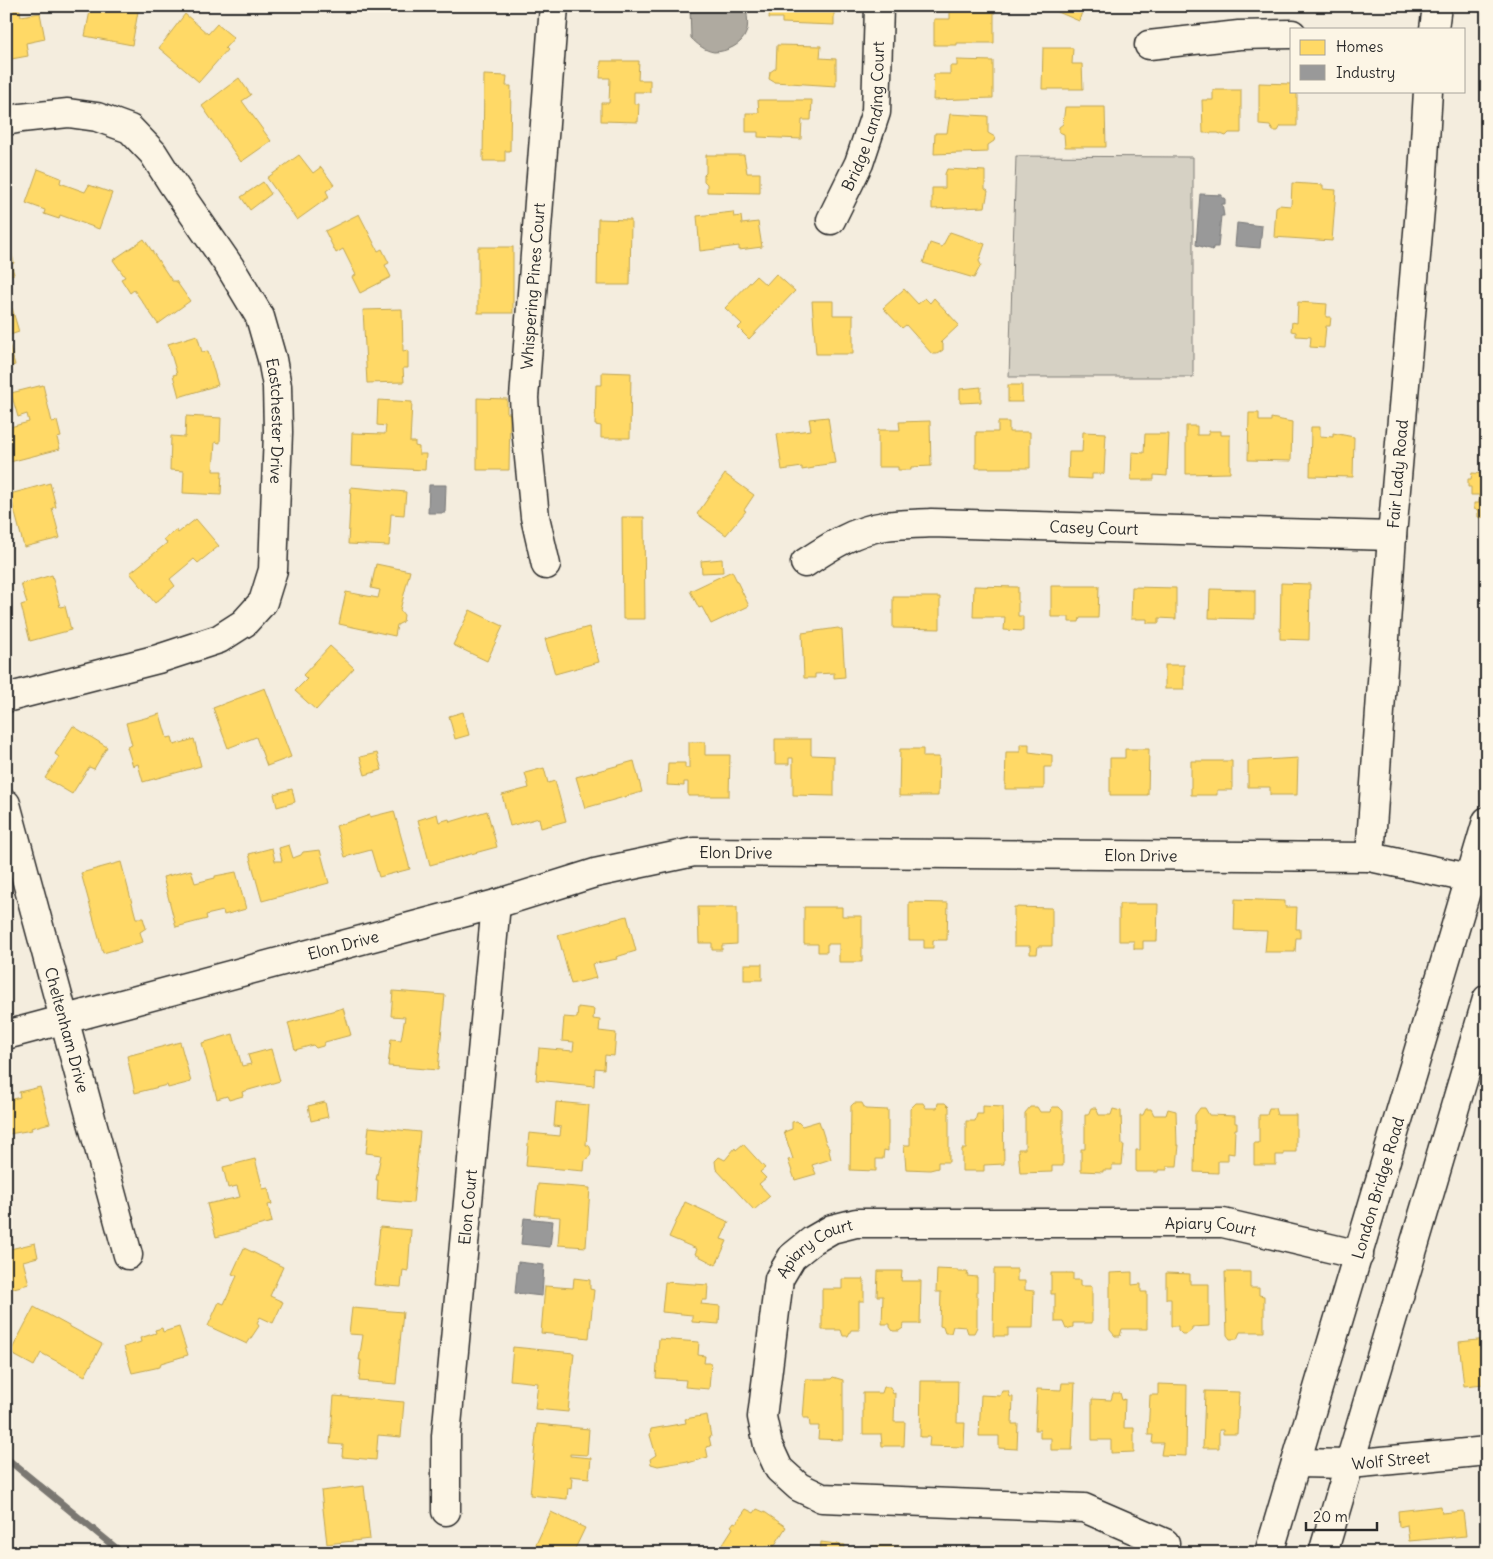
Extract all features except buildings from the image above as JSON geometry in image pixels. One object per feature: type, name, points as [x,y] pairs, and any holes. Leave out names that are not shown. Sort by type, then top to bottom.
[{"type":"street","name":"Whispering Pines Court","points":[[546,565],[536,517],[524,398],[554,6]]},
{"type":"street","name":"Bridge Landing Court","points":[[831,220],[859,162],[876,112],[879,6]]},
{"type":"street","points":[[1434,28],[1437,6]]},
{"type":"street","points":[[1149,44],[1239,35],[1290,34]]},
{"type":"street","name":"Fair Lady Road","points":[[1370,858],[1392,536],[1423,174],[1428,92]]},
{"type":"street","name":"Eastchester Drive","points":[[6,122],[21,118],[68,113],[97,117],[130,129],[154,153],[172,183],[230,267],[260,317],[272,359],[276,386],[278,432],[273,570],[263,602],[244,624],[220,639],[158,659],[6,698]]},
{"type":"street","name":"Casey Court","points":[[805,563],[820,552],[852,535],[883,526],[931,523],[1392,536]]},
{"type":"street","name":"Cheltenham Drive","points":[[6,804],[128,1255]]},
{"type":"street","name":"London Bridge Road","points":[[1269,1553],[1359,1255],[1478,881],[1487,821]]},
{"type":"street","name":"Elon Drive","points":[[6,1035],[496,904],[595,873],[694,852],[1370,858],[1478,881]]},
{"type":"street","name":"Elon Court","points":[[446,1511],[446,1436],[496,904]]},
{"type":"street","points":[[1323,1553],[1487,999]]},
{"type":"street","name":"Apiary Court","points":[[1165,1543],[1084,1508],[822,1498],[799,1487],[779,1469],[768,1445],[762,1417],[779,1279],[792,1257],[813,1240],[832,1229],[856,1223],[1223,1223],[1359,1255]]},
{"type":"street","name":"Wolf Street","points":[[1296,1463],[1350,1464],[1487,1451]]},
{"type":"shaded area","points":[[690,6],[746,6],[748,20],[744,37],[733,47],[724,51],[714,52],[704,49],[691,38]]},
{"type":"shaded area","points":[[1016,156],[1193,157],[1193,377],[1009,377]]},
{"type":"waterway","points":[[6,1458],[122,1553]]}]
